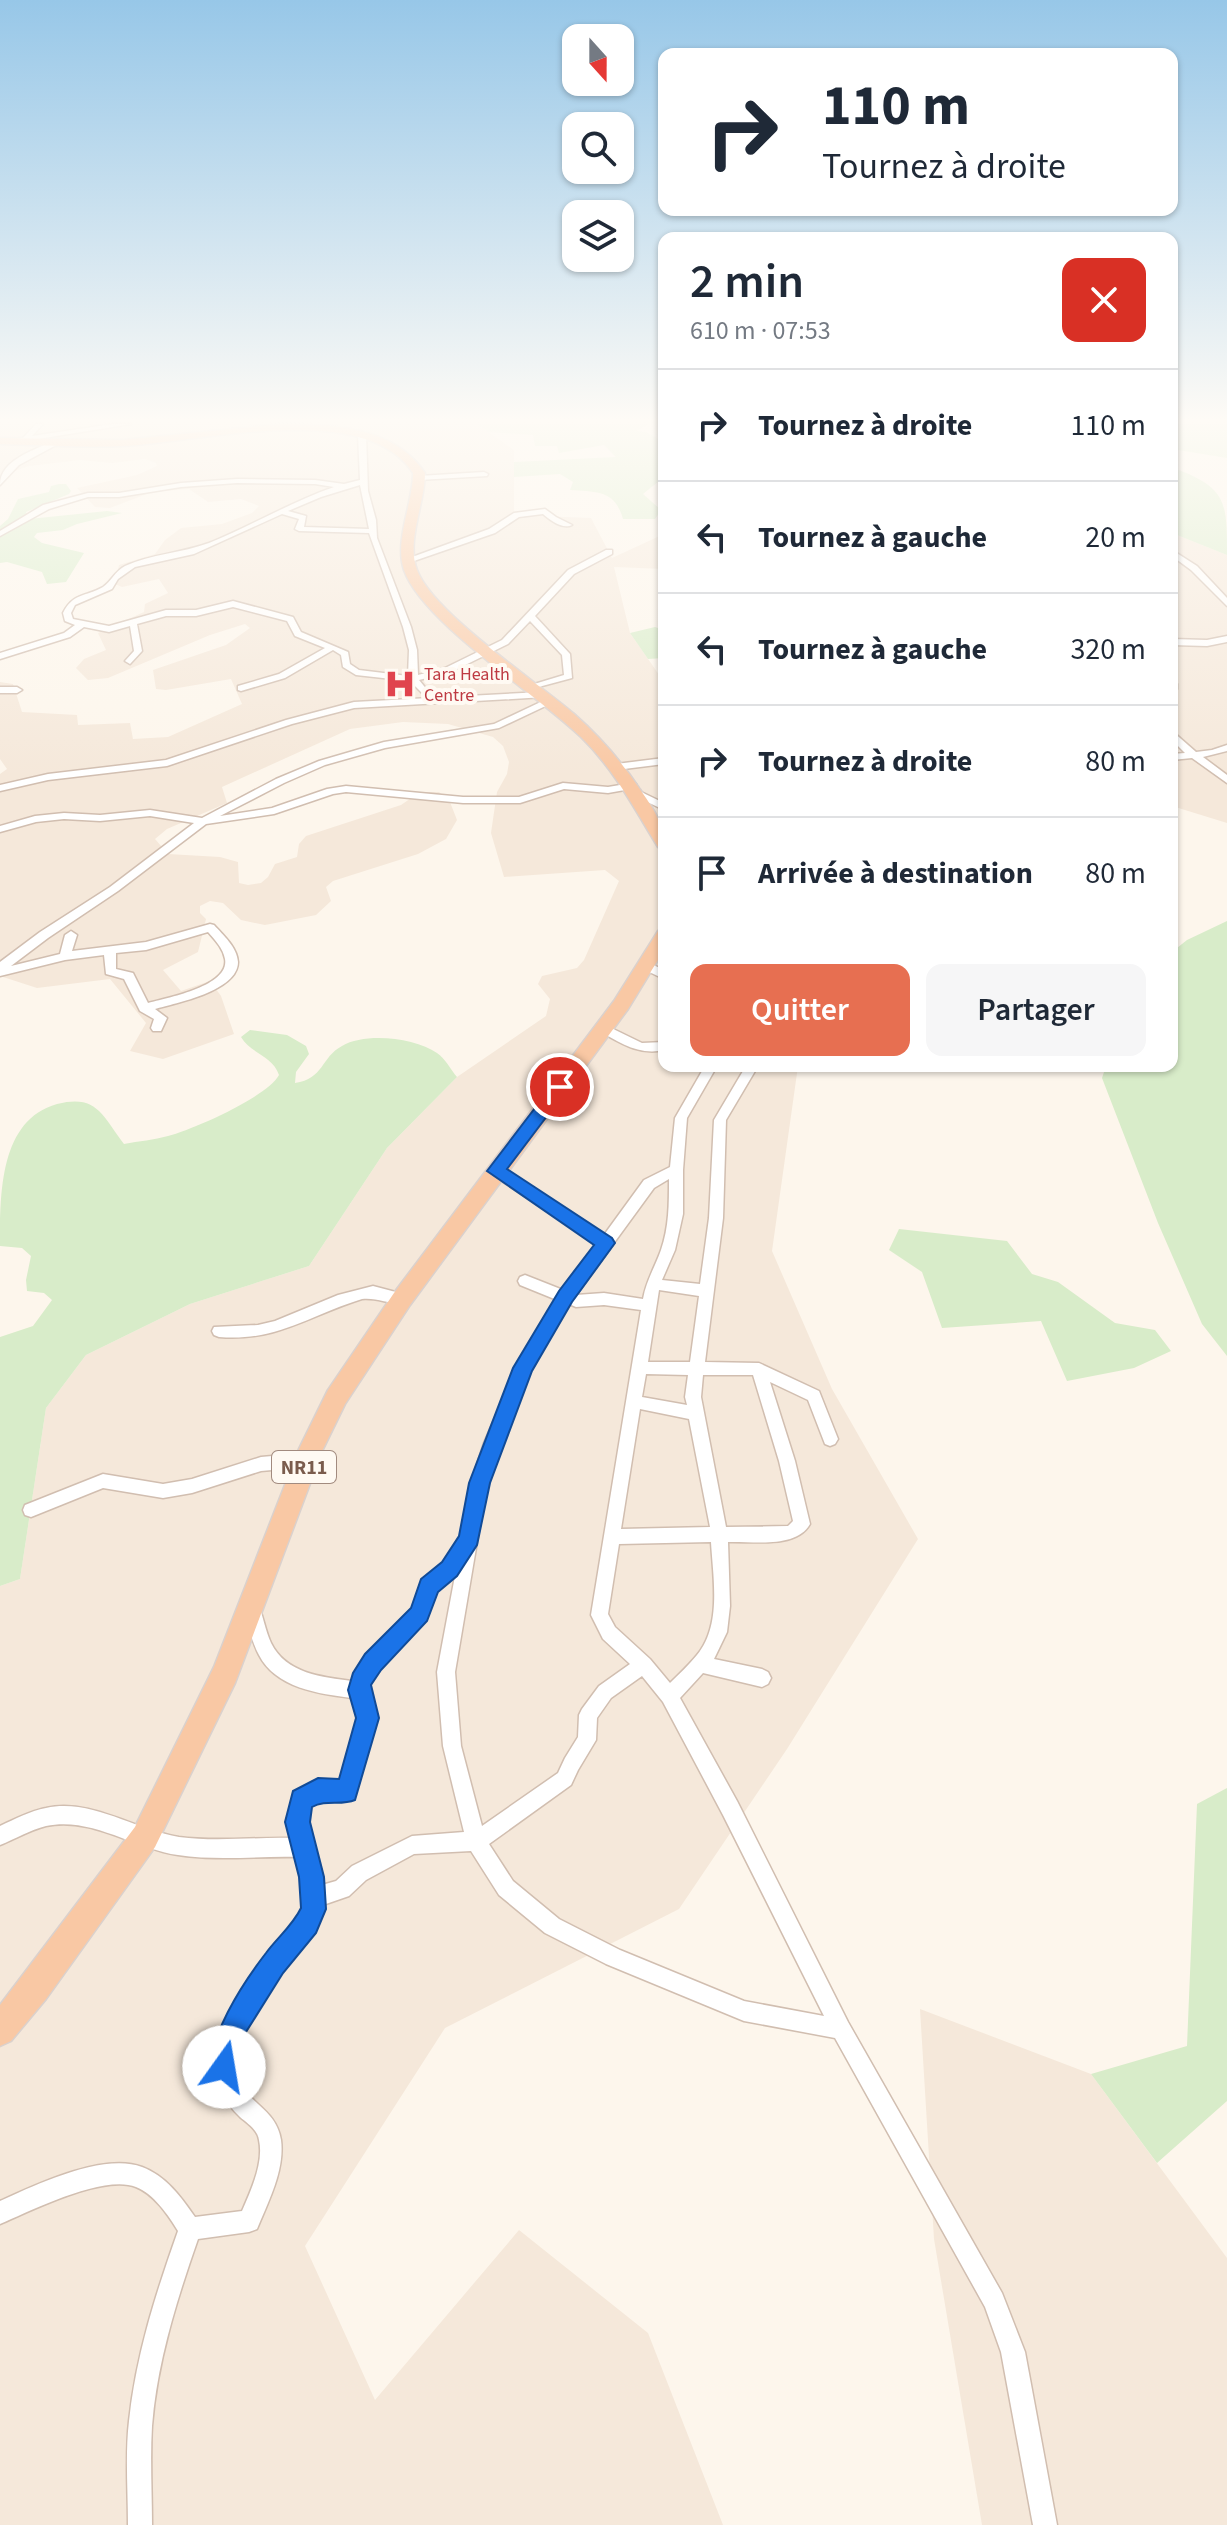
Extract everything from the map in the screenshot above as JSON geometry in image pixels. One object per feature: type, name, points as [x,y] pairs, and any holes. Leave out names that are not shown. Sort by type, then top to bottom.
[{"type":"highway","points":[[410,542],[408,560],[411,574],[424,595],[588,734],[634,789],[658,832]]},
{"type":"highway","name":"NR11","points":[[0,2030],[35,1988],[145,1837],[225,1674],[306,1460],[336,1397],[402,1299],[603,1028],[656,970]]},
{"type":"street","points":[[215,542],[192,552],[116,573],[109,587],[72,603],[67,613],[69,621],[109,629],[134,625],[162,614],[196,613],[233,604],[290,619],[298,634],[345,654],[346,665],[356,672],[413,679],[448,670],[505,642],[571,572],[609,552]]},
{"type":"street","points":[[375,542],[410,638],[413,679],[423,691]]},
{"type":"street","points":[[408,560],[461,542]]},
{"type":"street","points":[[1178,556],[1227,603]]},
{"type":"street","points":[[1,966],[114,889],[203,821],[258,792],[322,763],[384,745],[496,726],[569,676],[566,654],[531,617]]},
{"type":"street","points":[[0,656],[67,635],[83,623]]},
{"type":"street","points":[[130,661],[138,651],[134,625]]},
{"type":"street","points":[[1178,642],[1207,643],[1227,639]]},
{"type":"street","points":[[241,688],[282,676],[331,648]]},
{"type":"street","points":[[406,702],[446,676],[448,670]]},
{"type":"street","points":[[0,690],[17,690]]},
{"type":"street","points":[[0,788],[48,777],[167,763],[333,709],[542,694]]},
{"type":"street","points":[[1178,740],[1227,780]]},
{"type":"street","points":[[1178,756],[1227,748]]},
{"type":"street","points":[[616,767],[658,762]]},
{"type":"street","points":[[0,829],[35,819],[64,816],[100,818],[164,813],[203,821],[274,811],[331,791],[346,789],[463,800],[520,800],[563,786],[634,789],[658,803]]},
{"type":"street","points":[[1,966],[146,946],[210,928],[230,949],[234,963],[232,971],[218,983],[200,992],[144,1008]]},
{"type":"street","points":[[65,956],[71,935]]},
{"type":"street","points":[[110,951],[110,971],[129,976],[144,1008],[161,1018],[157,1028]]},
{"type":"street","points":[[603,1028],[624,1042],[650,1049],[658,1047]]},
{"type":"street","points":[[708,1072],[681,1118],[676,1214],[668,1250],[653,1284],[599,1615],[609,1633],[644,1665],[669,1696],[730,1808],[841,2029],[1001,2316],[1018,2377],[1045,2525]]},
{"type":"street","points":[[669,1696],[701,1664],[718,1632],[722,1606],[719,1533],[694,1413],[695,1371],[704,1329],[720,1169],[720,1120],[748,1072]]},
{"type":"street","points":[[676,1170],[649,1184],[566,1297],[523,1368],[492,1443],[479,1483],[449,1653],[446,1695],[456,1769],[476,1841],[506,1888],[552,1926],[613,1957],[744,2011],[841,2029]]},
{"type":"street","points":[[496,1171],[606,1243]]},
{"type":"street","points":[[525,1281],[576,1301],[604,1299],[650,1306]]},
{"type":"street","points":[[653,1284],[707,1291]]},
{"type":"street","points":[[219,1331],[239,1334],[264,1332],[362,1293],[373,1292],[402,1299]]},
{"type":"street","points":[[641,1368],[695,1371],[716,1367],[759,1369],[814,1396],[830,1439]]},
{"type":"street","points":[[613,1537],[791,1533],[802,1524],[759,1369]]},
{"type":"street","points":[[636,1402],[694,1413]]},
{"type":"street","points":[[31,1510],[103,1481],[163,1491],[192,1486],[261,1464],[306,1460]]},
{"type":"street","points":[[190,2229],[249,2221],[267,2175],[270,2137],[258,2118],[235,2099],[224,2067],[234,2027],[273,1964],[307,1924],[313,1909],[312,1877],[297,1822],[302,1800],[318,1790],[347,1792],[367,1718],[359,1690],[373,1662],[420,1614],[429,1586],[450,1569],[469,1539]]},
{"type":"street","points":[[250,1604],[266,1653],[284,1669],[312,1684],[359,1690]]},
{"type":"street","points":[[701,1664],[762,1678]]},
{"type":"street","points":[[313,1898],[342,1889],[359,1873],[412,1845],[476,1841],[565,1779],[587,1740],[588,1715],[605,1692],[644,1665]]},
{"type":"street","points":[[0,1836],[51,1816],[98,1821],[165,1844],[232,1851],[268,1846],[303,1848]]},
{"type":"street","points":[[0,2213],[29,2198],[87,2179],[135,2174],[166,2194],[190,2229]]},
{"type":"street","points":[[140,2525],[139,2448],[152,2352],[168,2292],[190,2229]]},
{"type":"shaded area","points":[[164,542],[604,542],[612,558],[647,542],[658,542],[658,569],[614,567],[630,633],[658,673],[658,1072],[797,1072],[772,1251],[832,1389],[918,1539],[787,1749],[679,1909],[445,2028],[305,2246],[375,2400],[519,2230],[648,2333],[723,2525],[0,2525],[0,1586],[20,1579],[46,1408],[86,1355],[190,1304],[309,1266],[387,1148],[457,1077],[546,1016],[550,999],[538,984],[542,976],[577,968],[584,960],[619,881],[605,870],[504,877],[491,833],[497,792],[507,774],[509,762],[503,746],[493,737],[448,724],[403,722],[350,729],[222,787],[227,803],[167,829],[155,839],[168,854],[220,857],[238,862],[239,883],[248,885],[261,883],[275,864],[297,857],[299,844],[306,836],[401,805],[420,792],[439,792],[450,802],[457,820],[446,839],[418,854],[333,881],[326,887],[331,901],[316,915],[265,925],[241,920],[223,903],[210,901],[200,906],[200,913],[206,919],[198,952],[163,970],[181,991],[210,981],[221,996],[234,1034],[163,1059],[130,1051],[146,1023],[110,979],[37,988],[0,976],[0,774],[7,769],[0,759],[0,682],[13,684],[22,712],[77,715],[78,725],[130,723],[133,739],[168,737],[242,704],[231,679],[156,689],[153,670],[226,645],[250,628],[245,624],[210,635],[108,678],[88,680],[76,668],[84,659],[106,650],[98,633],[144,612],[145,604],[168,593],[159,579],[122,587],[115,584],[119,565],[155,554]]},
{"type":"shaded area","points":[[1178,542],[1194,542],[1227,555],[1227,823],[1178,808]]},
{"type":"shaded area","points":[[920,2009],[1091,2074],[1227,2258],[1227,2525],[982,2525],[934,2239]]},
{"type":"green space","points":[[0,542],[40,542],[84,553],[66,582],[47,584],[42,572],[7,562],[0,563]]},
{"type":"green space","points":[[1194,542],[1227,542],[1227,555]]},
{"type":"green space","points":[[658,628],[658,658],[648,659],[630,633]]},
{"type":"green space","points":[[1227,921],[1227,1356],[1202,1324],[1158,1223],[1102,1078],[1104,1072],[1178,1072],[1178,947]]},
{"type":"green space","points":[[250,1030],[287,1035],[306,1046],[309,1054],[296,1072],[295,1083],[312,1077],[342,1046],[377,1038],[428,1048],[443,1058],[457,1077],[387,1148],[309,1266],[190,1304],[86,1355],[46,1408],[20,1579],[0,1586],[0,1337],[33,1326],[52,1300],[44,1293],[27,1291],[31,1256],[22,1248],[0,1246],[3,1182],[14,1142],[24,1125],[38,1112],[70,1102],[81,1102],[97,1109],[124,1144],[168,1136],[195,1127],[260,1093],[279,1075],[272,1063],[241,1037]]},
{"type":"green space","points":[[899,1229],[1007,1241],[1032,1274],[1058,1282],[1115,1323],[1155,1330],[1171,1351],[1134,1368],[1067,1381],[1041,1321],[942,1328],[922,1272],[889,1250]]},
{"type":"green space","points":[[1227,1788],[1227,2101],[1157,2163],[1091,2074],[1187,2046],[1197,1804]]},
{"type":"place","name":"Tara Health Centre","points":[[400,684]]},
{"type":"route","points":[[224,2067],[234,2027],[273,1964],[307,1924],[313,1909],[312,1877],[297,1822],[302,1800],[318,1790],[347,1792],[367,1718],[359,1690],[361,1681],[373,1662],[420,1614],[429,1586],[450,1569],[469,1539],[479,1483],[523,1368],[566,1297],[606,1243],[496,1171],[560,1087]]}]
